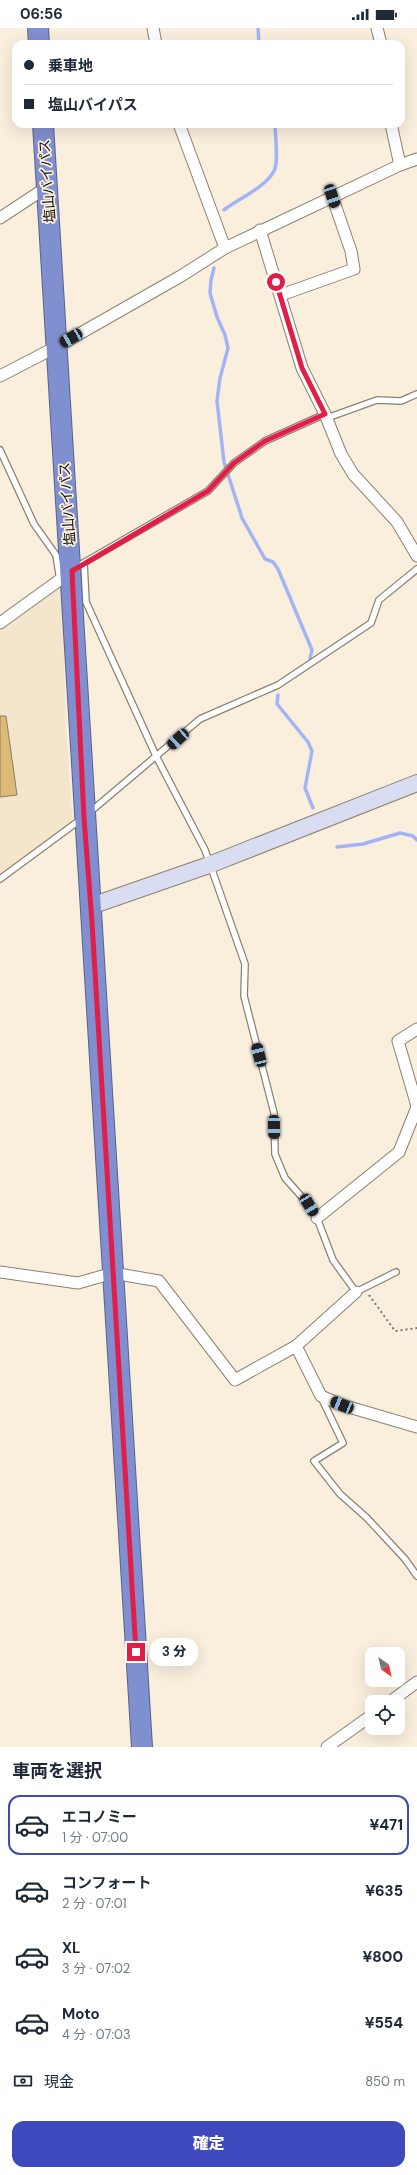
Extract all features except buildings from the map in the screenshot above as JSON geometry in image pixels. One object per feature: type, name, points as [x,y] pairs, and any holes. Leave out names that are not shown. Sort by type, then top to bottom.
[{"type":"highway","points":[[38,28],[39,40]]},
{"type":"highway","name":"塩山バイパス","points":[[43,128],[72,571],[84,818],[91,906],[142,1747]]},
{"type":"street","points":[[153,28],[155,40]]},
{"type":"street","points":[[377,28],[380,40]]},
{"type":"street","points":[[180,128],[225,248]]},
{"type":"street","points":[[392,128],[400,165]]},
{"type":"street","points":[[0,376],[58,346],[181,276],[225,248],[332,196],[400,165],[417,159]]},
{"type":"street","points":[[0,218],[47,187]]},
{"type":"street","points":[[281,295],[354,269],[351,251],[332,196]]},
{"type":"street","points":[[260,230],[302,368],[326,416],[341,454],[353,474],[397,522],[417,556]]},
{"type":"street","points":[[0,623],[72,571]]},
{"type":"street","points":[[91,906],[209,866],[417,783]]},
{"type":"street","points":[[317,1218],[399,1152],[417,1106],[398,1041],[417,1029]]},
{"type":"street","points":[[0,1272],[78,1283],[113,1273],[159,1281],[235,1380],[296,1346],[361,1290]]},
{"type":"street","points":[[296,1346],[321,1396],[342,1405],[417,1427]]},
{"type":"street","points":[[399,1695],[417,1682]]},
{"type":"street","points":[[327,1747],[365,1720]]},
{"type":"lane","points":[[72,571],[208,491],[234,463],[275,435],[326,416],[377,400],[401,401],[417,394]]},
{"type":"lane","points":[[0,450],[34,524],[56,555],[72,571],[157,758],[205,850],[209,866],[245,964],[244,996],[274,1113],[275,1154],[285,1178],[309,1205],[317,1218],[333,1260],[361,1290],[396,1272]]},
{"type":"lane","points":[[0,879],[84,818],[157,758],[200,719],[278,685],[371,623],[379,600],[417,569]]},
{"type":"lane","points":[[321,1396],[343,1443],[314,1461],[340,1494],[367,1518],[405,1559],[417,1576]]},
{"type":"path","points":[[361,1290],[394,1331],[417,1328]]},
{"type":"shaded area","points":[[62,587],[66,732],[73,825],[0,877],[0,624]]},
{"type":"waterway","points":[[258,28],[259,40]]},
{"type":"waterway","points":[[224,210],[265,182],[274,171],[277,155],[275,128]]},
{"type":"waterway","points":[[214,268],[210,293],[228,348],[220,378],[217,401],[224,462],[242,518],[265,559],[273,562],[278,569],[312,650],[310,658]]},
{"type":"waterway","points":[[278,695],[277,704],[308,742],[312,751],[305,788],[313,808]]},
{"type":"waterway","points":[[337,847],[363,844],[400,833],[413,836],[417,840]]},
{"type":"route","points":[[136,1652],[92,922],[84,818],[72,571],[208,491],[234,463],[265,441],[275,435],[325,414],[302,368],[276,282]]}]
